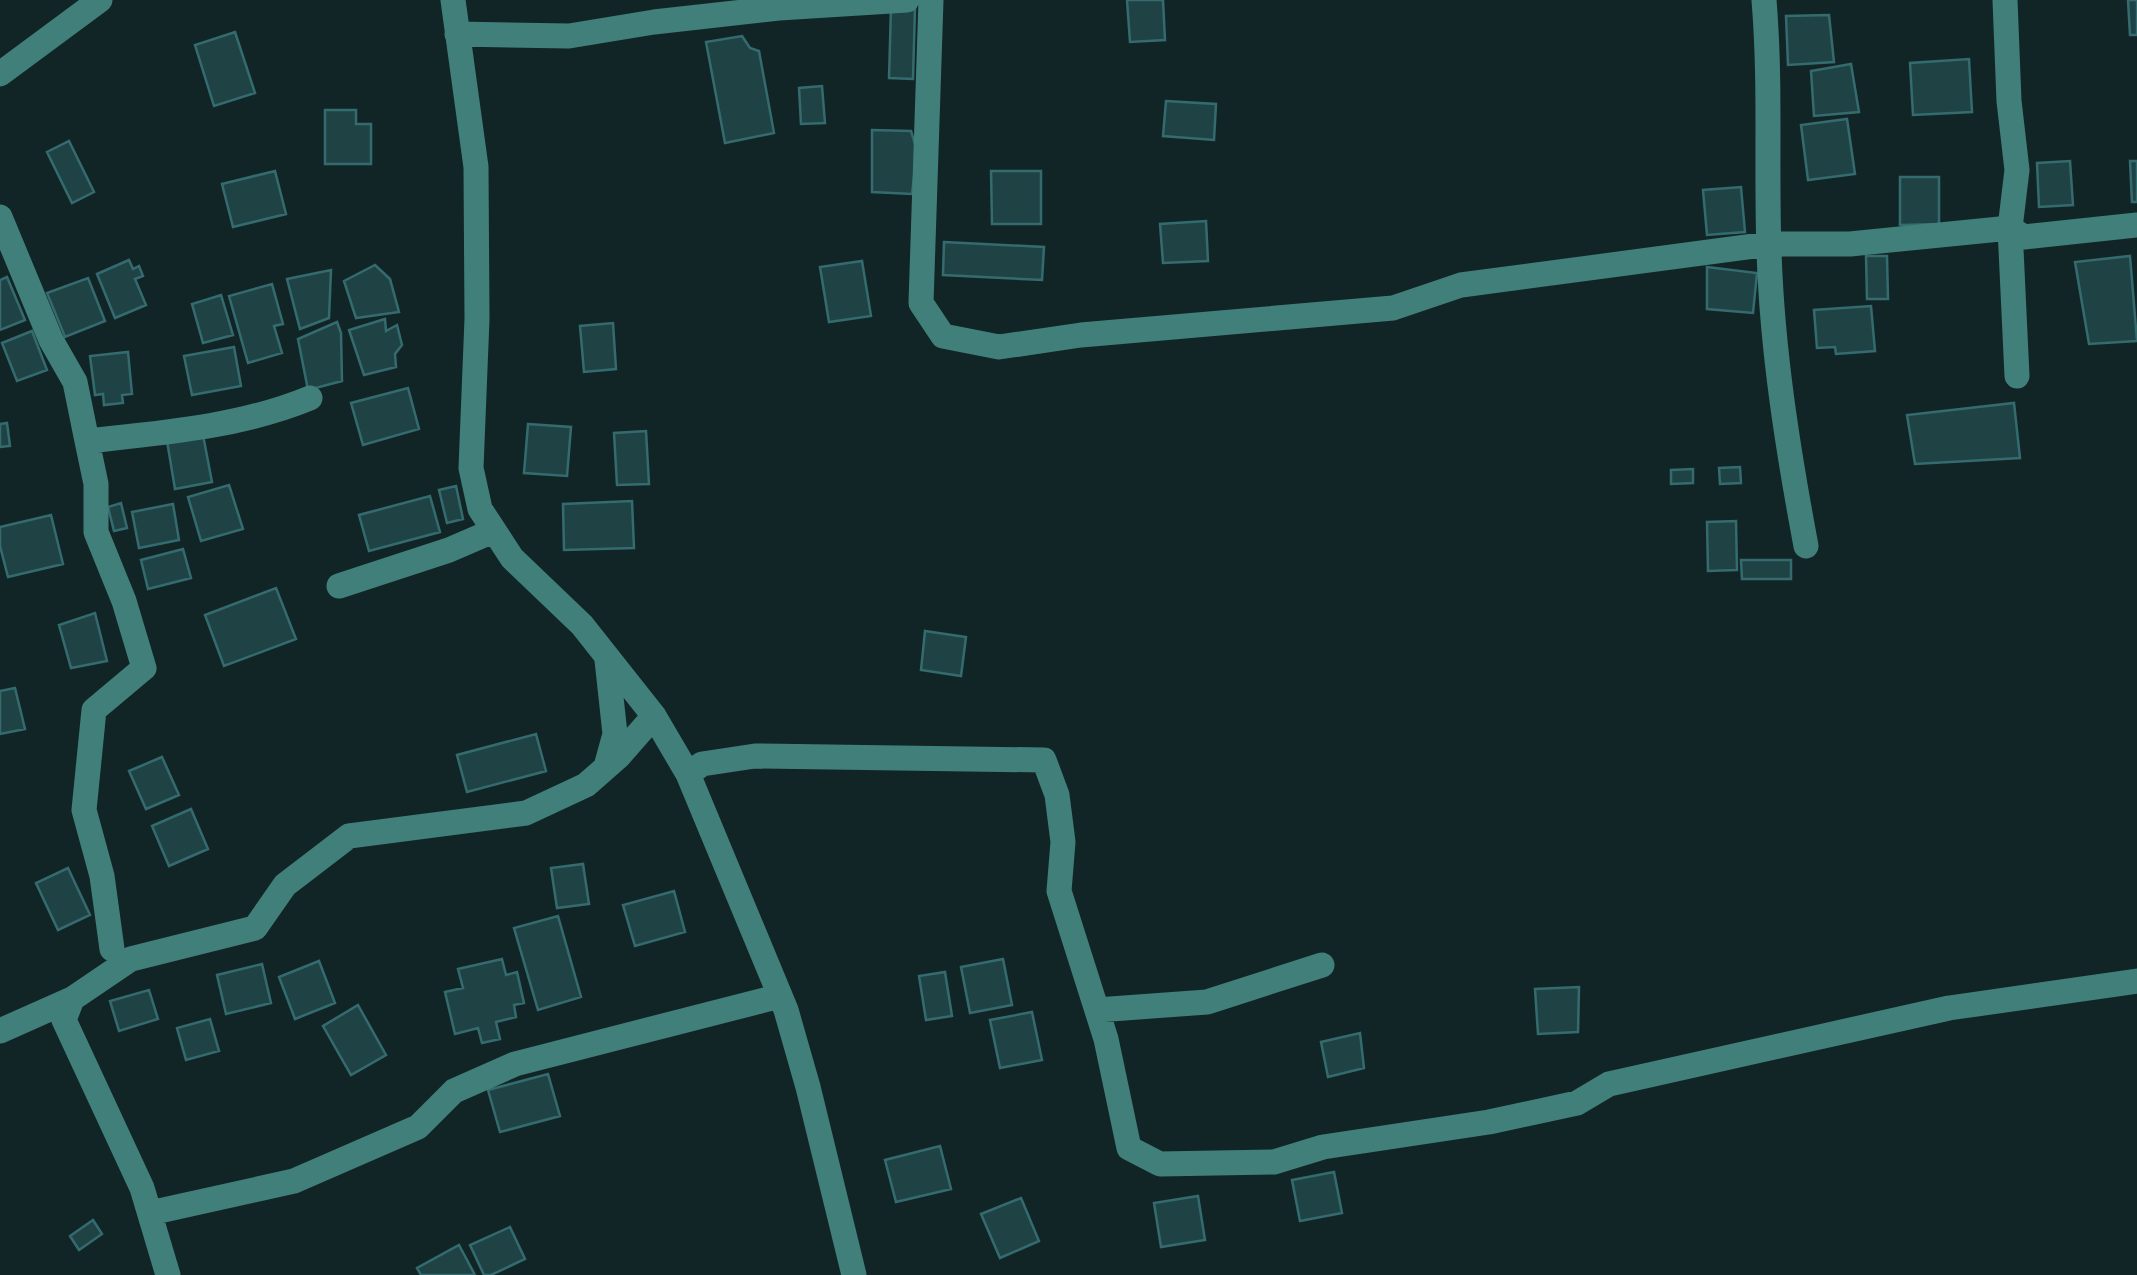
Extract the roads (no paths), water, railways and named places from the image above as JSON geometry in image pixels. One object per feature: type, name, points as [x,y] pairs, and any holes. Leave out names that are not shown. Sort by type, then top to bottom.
[{"type":"street","points":[[0,74],[100,0]]},
{"type":"street","points":[[453,0],[478,195],[471,468],[480,509],[512,558],[582,626],[654,716],[688,774],[780,996],[808,1087],[854,1275]]},
{"type":"street","points":[[458,34],[569,36],[779,8],[907,0]]},
{"type":"street","points":[[930,0],[921,303],[943,336],[1000,347],[1082,335],[1393,308],[1461,285],[1769,244],[1850,244],[2010,228],[2024,237],[2137,225]]},
{"type":"street","points":[[1764,0],[1769,63],[1769,244],[1780,376],[1806,546]]},
{"type":"street","points":[[2006,0],[2009,101],[2017,170],[2010,228],[2017,376]]},
{"type":"street","points":[[0,217],[51,340],[75,382],[96,484],[96,532],[124,600],[144,668],[94,710],[84,810],[102,876],[112,948]]},
{"type":"street","points":[[86,441],[197,427],[280,410],[310,398]]},
{"type":"street","points":[[339,586],[449,550],[492,531]]},
{"type":"street","points":[[606,768],[615,734],[607,660]]},
{"type":"street","points":[[0,1031],[72,998],[130,959],[255,928],[285,885],[350,836],[526,813],[586,785],[654,716]]},
{"type":"street","points":[[688,774],[702,764],[756,756],[1044,760],[1057,795],[1063,842],[1059,891],[1098,1010],[1128,1148],[1160,1164],[1274,1162],[1323,1147],[1489,1122],[1577,1102],[1608,1084],[1950,1008],[2137,981]]},
{"type":"street","points":[[1098,1010],[1206,1002],[1322,965]]},
{"type":"street","points":[[150,1212],[294,1181],[418,1127],[454,1091],[514,1064],[780,996]]},
{"type":"street","points":[[72,998],[64,1020],[142,1188],[168,1275]]}]
